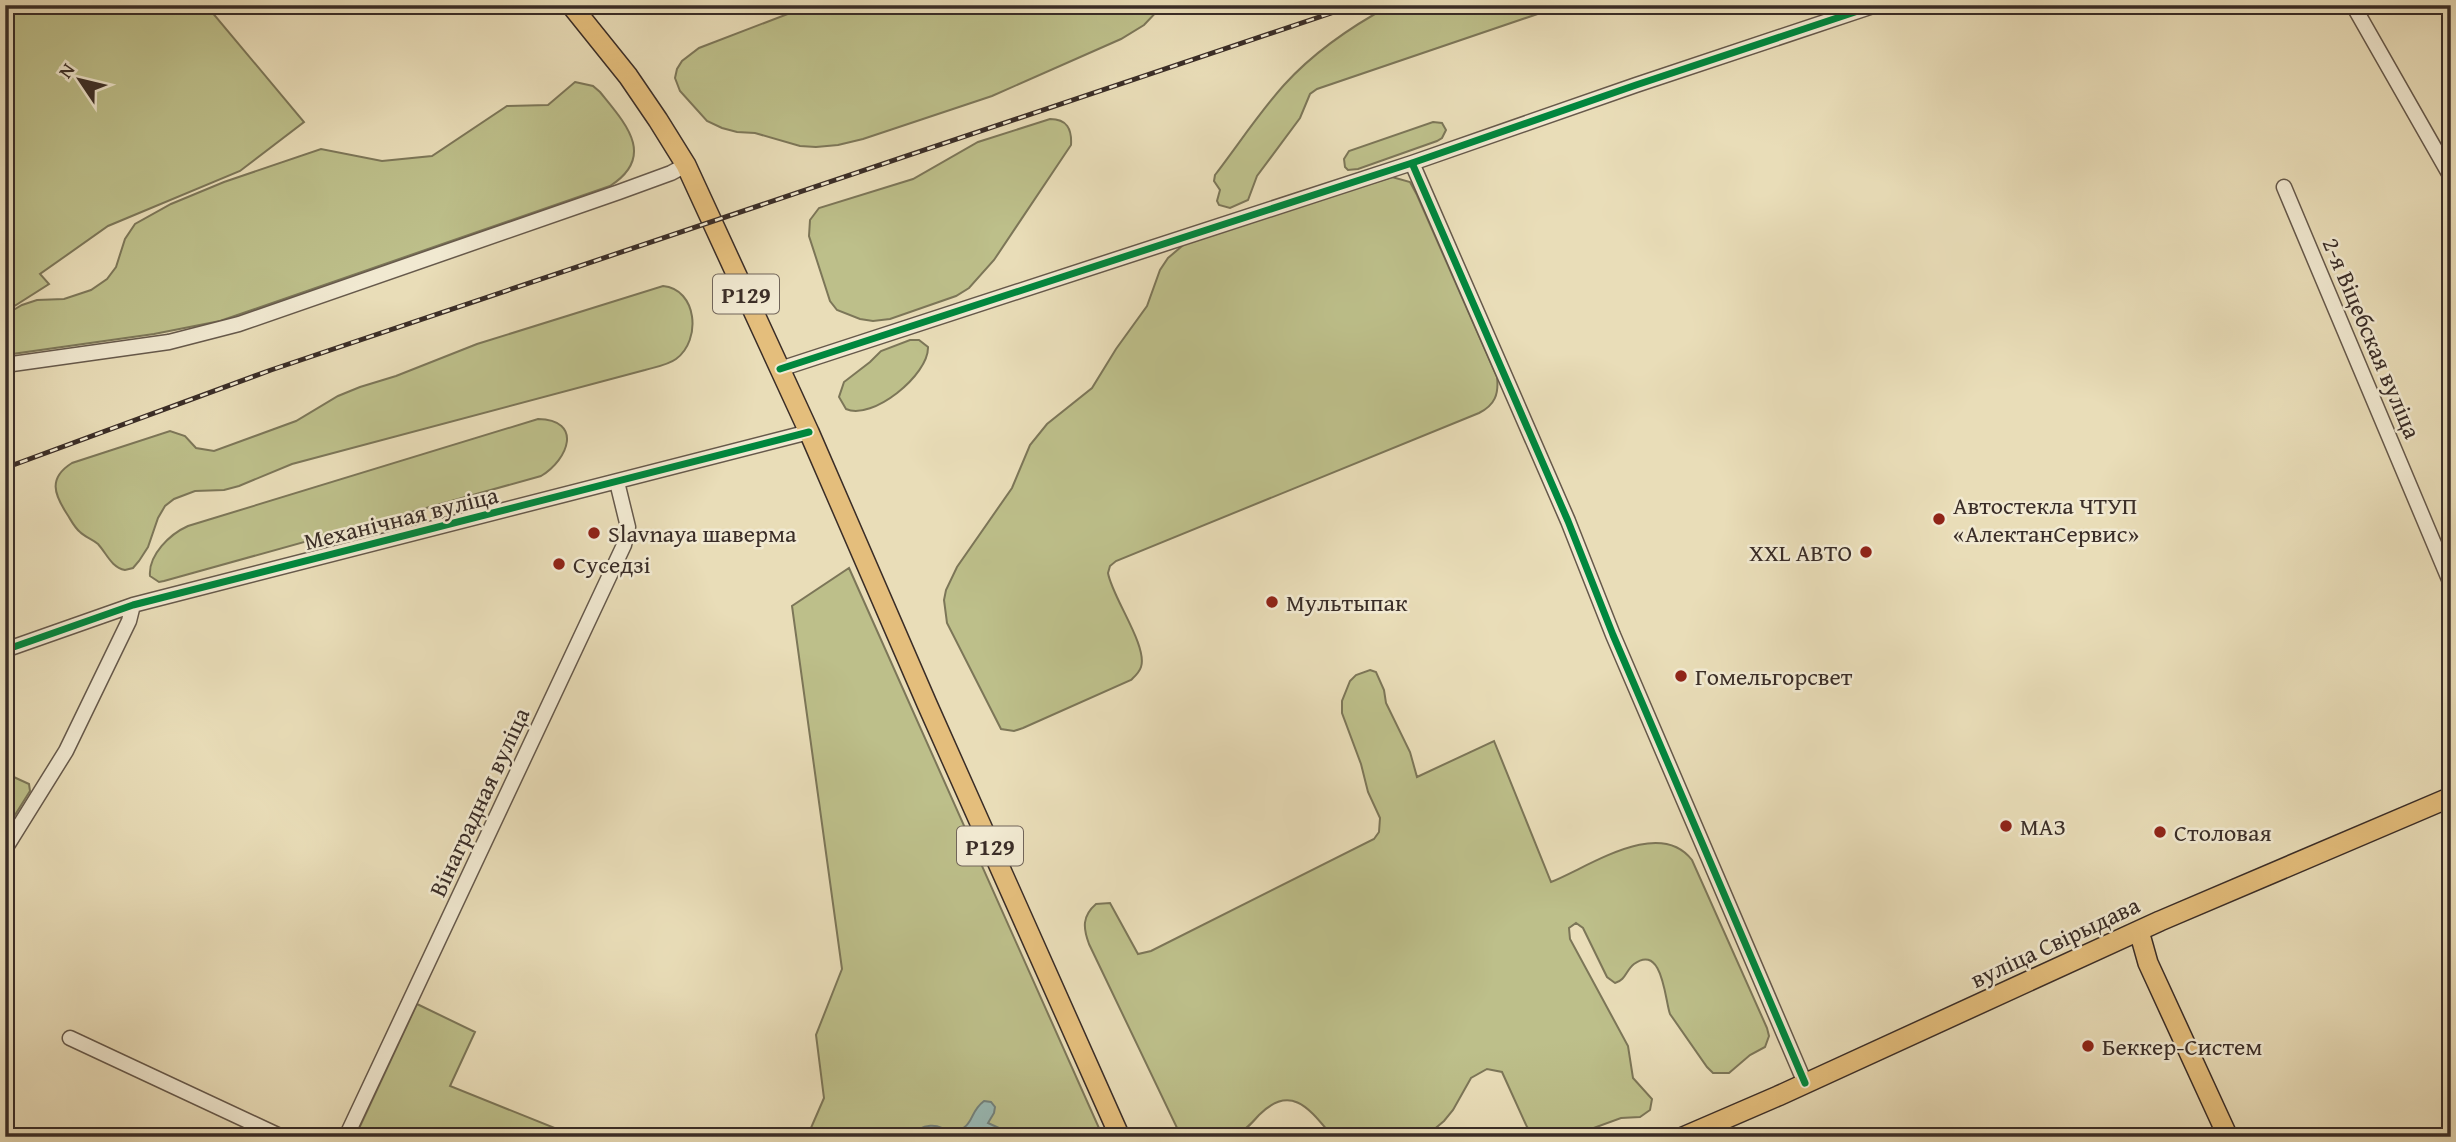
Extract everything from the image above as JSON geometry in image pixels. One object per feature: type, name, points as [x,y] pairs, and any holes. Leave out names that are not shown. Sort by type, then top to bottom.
[{"type":"main road","name":"Р129","points":[[571,5],[628,76],[659,120],[685,165],[809,432],[1120,1137]]},
{"type":"main road","name":"вуліца Свірыдава","points":[[1683,1137],[2139,931],[2451,797]]},
{"type":"main road","points":[[2139,931],[2148,962],[2228,1137]]},
{"type":"street","points":[[780,369],[1412,163],[1876,5]]},
{"type":"street","points":[[2353,5],[2451,177]]},
{"type":"street","points":[[1412,163],[1568,521],[1613,635],[1805,1083]]},
{"type":"street","points":[[5,365],[169,342],[239,324],[619,192],[685,165]]},
{"type":"street","name":"2-я Віцебская вуліца","points":[[2284,187],[2451,584]]},
{"type":"street","name":"Механічная вуліца","points":[[5,650],[133,605],[809,432]]},
{"type":"street","name":"Вінаградная вуліца","points":[[346,1137],[624,545],[628,527],[617,482]]},
{"type":"street","points":[[5,849],[66,751],[129,621],[133,605]]},
{"type":"street","points":[[70,1038],[282,1137]]},
{"type":"green space","points":[[5,5],[206,5],[304,122],[240,171],[108,226],[40,274],[49,284],[5,312]]},
{"type":"green space","points":[[811,5],[1163,5],[1144,25],[1121,39],[992,96],[838,145],[800,146],[755,133],[722,128],[707,121],[680,91],[675,78],[677,69],[682,61],[699,48]]},
{"type":"green space","points":[[1391,5],[1564,5],[1317,89],[1310,94],[1300,118],[1257,176],[1248,200],[1230,208],[1219,205],[1217,201],[1220,190],[1214,181],[1215,175],[1275,96],[1295,73],[1320,51]]},
{"type":"green space","points":[[575,82],[593,86],[600,92],[627,127],[632,139],[632,163],[624,175],[610,186],[220,321],[154,334],[5,355],[5,315],[37,300],[64,299],[91,290],[107,279],[116,267],[125,239],[135,224],[171,204],[224,182],[321,149],[382,161],[432,156],[507,106],[548,105]]},
{"type":"green space","points":[[1050,119],[1061,121],[1067,126],[1071,134],[1071,145],[994,260],[969,288],[956,296],[890,319],[860,319],[837,310],[830,301],[809,236],[810,220],[819,208],[913,179],[978,142]]},
{"type":"green space","points":[[1433,122],[1442,123],[1446,130],[1437,141],[1358,169],[1348,170],[1345,167],[1344,159],[1349,151]]},
{"type":"green space","points":[[1392,177],[1410,182],[1417,195],[1497,377],[1497,389],[1492,403],[1479,413],[1116,561],[1110,566],[1108,573],[1139,647],[1142,658],[1138,673],[1131,680],[1023,728],[1014,731],[1001,729],[947,623],[944,600],[957,567],[1012,488],[1030,445],[1047,424],[1092,388],[1147,306],[1160,270],[1168,258],[1188,241]]},
{"type":"green space","points":[[663,286],[674,289],[683,296],[692,316],[690,340],[684,351],[673,361],[292,464],[239,486],[224,490],[195,491],[174,499],[165,506],[148,547],[133,568],[125,570],[116,566],[98,544],[78,530],[62,507],[57,493],[56,480],[59,474],[72,463],[170,431],[185,436],[196,448],[214,451],[296,421],[338,396],[360,387],[477,344]]},
{"type":"green space","points":[[910,340],[919,340],[928,347],[926,358],[909,382],[884,402],[870,408],[857,411],[846,409],[839,397],[844,382],[881,351]]},
{"type":"green space","points":[[538,419],[552,421],[561,426],[566,433],[567,442],[559,460],[541,476],[164,581],[159,582],[150,576],[156,553],[174,534],[188,526]]},
{"type":"green space","points":[[849,568],[1103,1137],[807,1137],[824,1098],[816,1035],[842,969],[792,606]]},
{"type":"green space","points":[[1370,670],[1376,672],[1384,690],[1386,703],[1410,752],[1417,777],[1494,741],[1551,882],[1623,849],[1643,844],[1661,843],[1678,848],[1692,860],[1767,1028],[1769,1036],[1765,1047],[1750,1055],[1729,1073],[1713,1073],[1670,1014],[1657,967],[1651,961],[1644,960],[1634,964],[1621,980],[1615,983],[1607,977],[1583,928],[1576,923],[1569,928],[1570,939],[1628,1046],[1633,1078],[1652,1099],[1650,1110],[1640,1117],[1621,1118],[1580,1133],[1539,1137],[1527,1127],[1502,1072],[1487,1069],[1471,1078],[1453,1110],[1425,1137],[1333,1137],[1309,1110],[1291,1101],[1281,1101],[1271,1105],[1234,1136],[1184,1137],[1178,1130],[1089,944],[1086,918],[1096,904],[1110,903],[1138,954],[1151,951],[1374,839],[1379,832],[1380,818],[1368,792],[1361,764],[1342,713],[1342,701],[1350,681],[1356,675]]},
{"type":"green space","points":[[5,773],[29,784],[30,791],[5,831]]},
{"type":"green space","points":[[417,1004],[475,1032],[450,1086],[577,1137],[355,1137]]},
{"type":"water","points":[[984,1101],[991,1102],[995,1107],[988,1123],[999,1128],[1001,1137],[984,1137],[968,1132],[952,1137],[911,1137],[920,1129],[930,1126],[941,1127],[950,1134],[959,1131]]},
{"type":"railway","points":[[5,468],[271,370],[1355,5]]},
{"type":"cycle path","points":[[780,369],[1412,163],[1876,5]]},
{"type":"cycle path","points":[[1412,163],[1568,521],[1613,635],[1805,1083]]},
{"type":"cycle path","points":[[5,650],[133,605],[809,432]]},
{"type":"place","name":"Автостекла ЧТУП «АлектанСервис»","points":[[1939,519]]},
{"type":"place","name":"Slavnaya шаверма","points":[[594,533]]},
{"type":"place","name":"XXL АВТО","points":[[1866,552]]},
{"type":"place","name":"Суседзі","points":[[559,564]]},
{"type":"place","name":"Мультыпак","points":[[1272,602]]},
{"type":"place","name":"Гомельгорсвет","points":[[1681,676]]},
{"type":"place","name":"МАЗ","points":[[2006,826]]},
{"type":"place","name":"Столовая","points":[[2160,832]]},
{"type":"place","name":"Беккер-Систем","points":[[2088,1046]]}]
